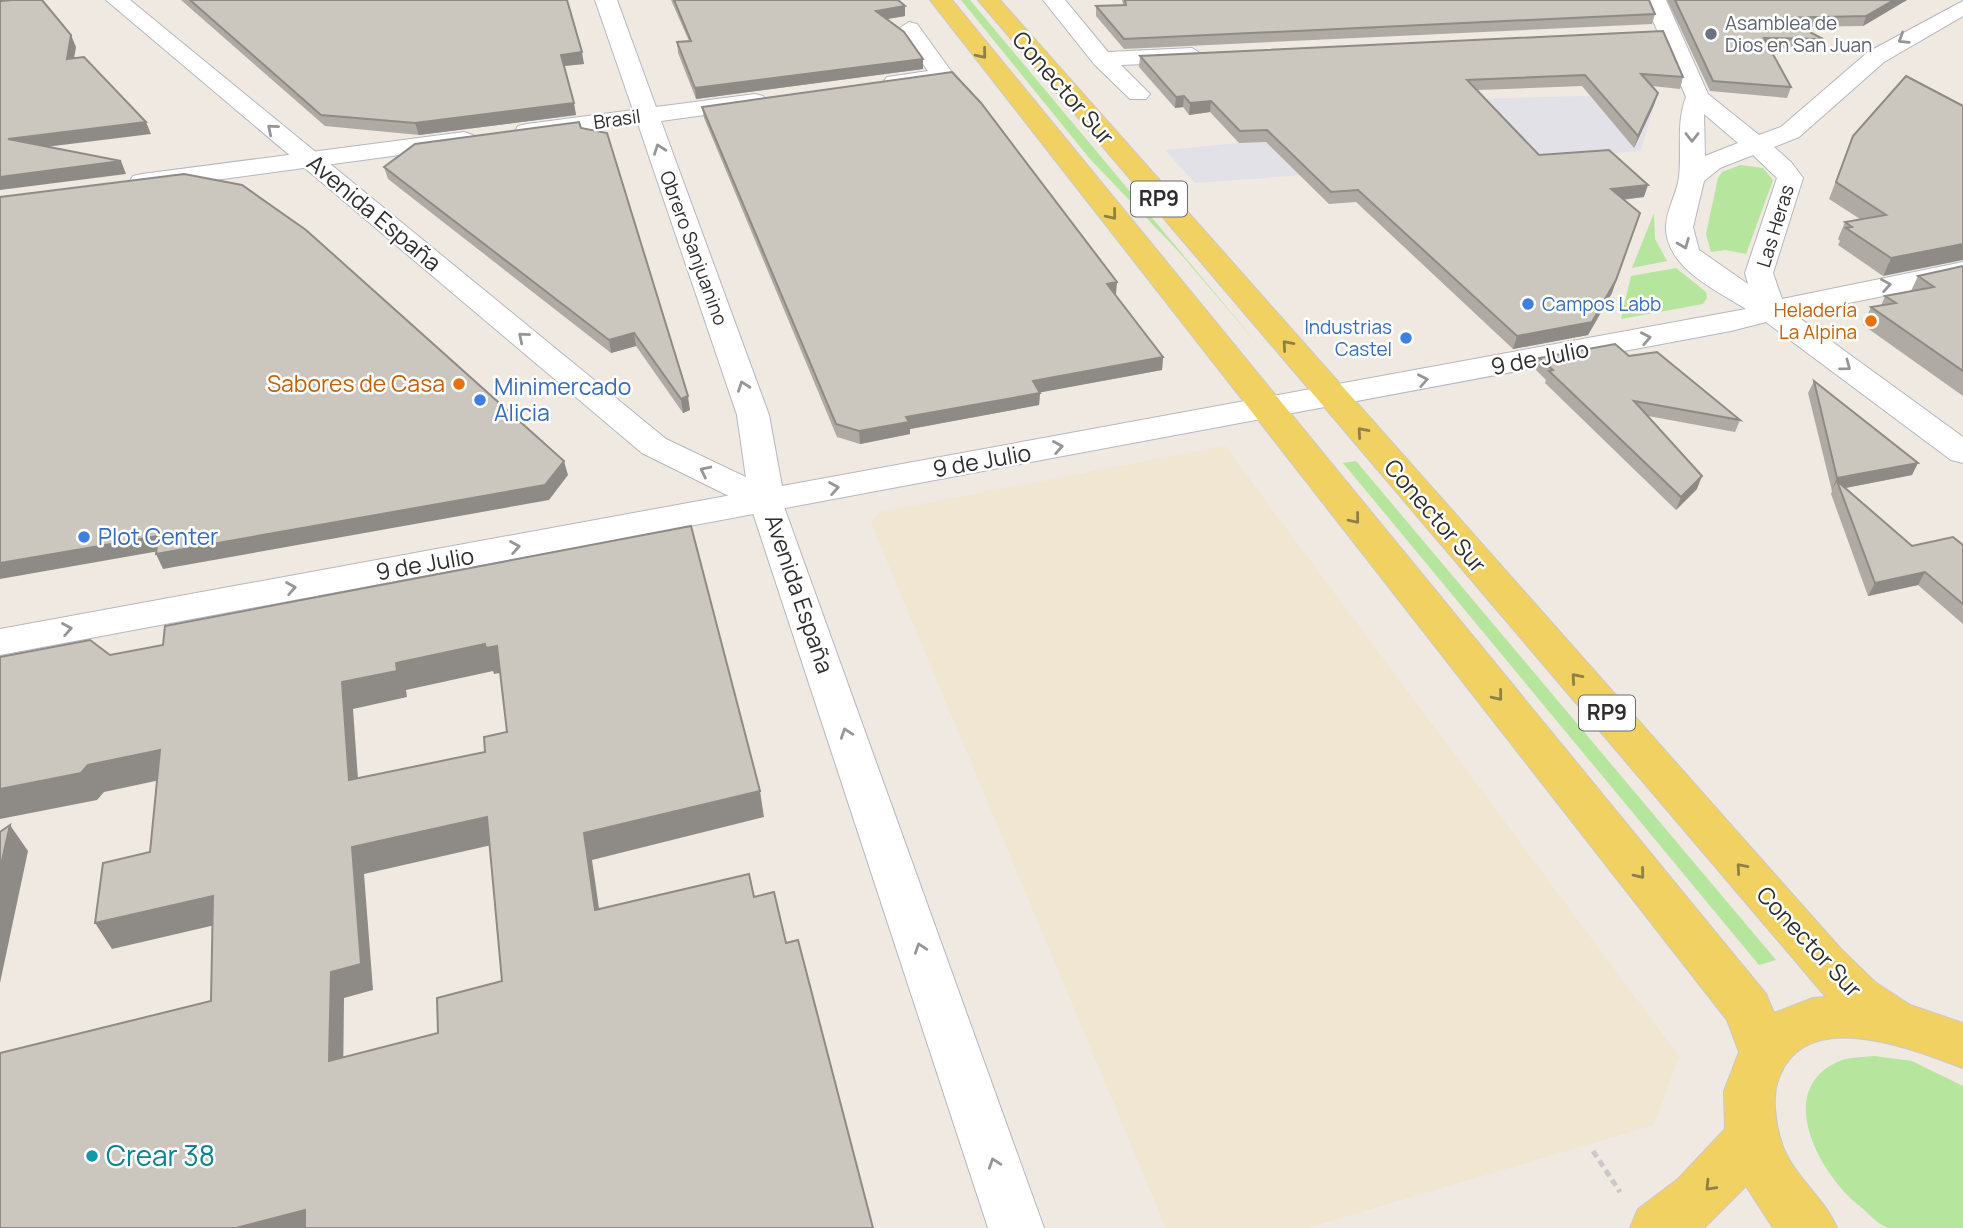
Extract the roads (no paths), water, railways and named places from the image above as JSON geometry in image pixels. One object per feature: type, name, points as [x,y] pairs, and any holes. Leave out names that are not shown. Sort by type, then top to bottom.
[{"type":"main road","name":"Conector Sur","points":[[941,0],[1748,1009],[1765,1053]]},
{"type":"main road","name":"Conector Sur","points":[[989,0],[1842,983],[1892,1020]]},
{"type":"main road","name":"Conector Sur","points":[[1809,1228],[1784,1198],[1763,1163],[1753,1135],[1748,1097],[1757,1064],[1765,1053],[1791,1029],[1819,1019],[1852,1016],[1892,1020],[1956,1042]]},
{"type":"main road","points":[[1658,1228],[1701,1196],[1734,1161],[1753,1135]]},
{"type":"street","name":"Avenida España","points":[[117,0],[654,446],[767,501],[1016,1228]]},
{"type":"street","name":"Obrero Sanjuanino","points":[[606,0],[753,415],[767,501]]},
{"type":"street","points":[[1054,0],[1102,59],[1138,94]]},
{"type":"street","name":"Las Heras","points":[[1655,0],[1698,97],[1757,146],[1790,178],[1760,265],[1760,284],[1772,311]]},
{"type":"street","points":[[1692,178],[1711,163],[1790,132],[1852,76],[1901,40],[1963,7]]},
{"type":"street","points":[[876,85],[943,76],[909,29]]},
{"type":"street","points":[[1642,34],[1670,32]]},
{"type":"street","points":[[1102,59],[1212,54]]},
{"type":"street","name":"Brasil","points":[[121,185],[782,97]]},
{"type":"street","name":"Las Heras","points":[[1698,97],[1692,113],[1692,178],[1679,227],[1684,249],[1717,278],[1772,311],[1963,453]]},
{"type":"street","name":"9 de Julio","points":[[0,642],[1731,322],[1824,297],[1963,271]]},
{"type":"place","name":"Asamblea de Dios en San Juan","points":[[1711,34]]},
{"type":"place","name":"Campos Labb","points":[[1528,304]]},
{"type":"place","name":"Heladería La Alpina","points":[[1871,321]]},
{"type":"place","name":"Industrias Castel","points":[[1406,338]]},
{"type":"place","name":"Sabores de Casa","points":[[459,384]]},
{"type":"place","name":"Minimercado Alicia","points":[[480,400]]},
{"type":"place","name":"Plot Center","points":[[84,537]]},
{"type":"place","name":"Crear 38","points":[[92,1156]]}]
